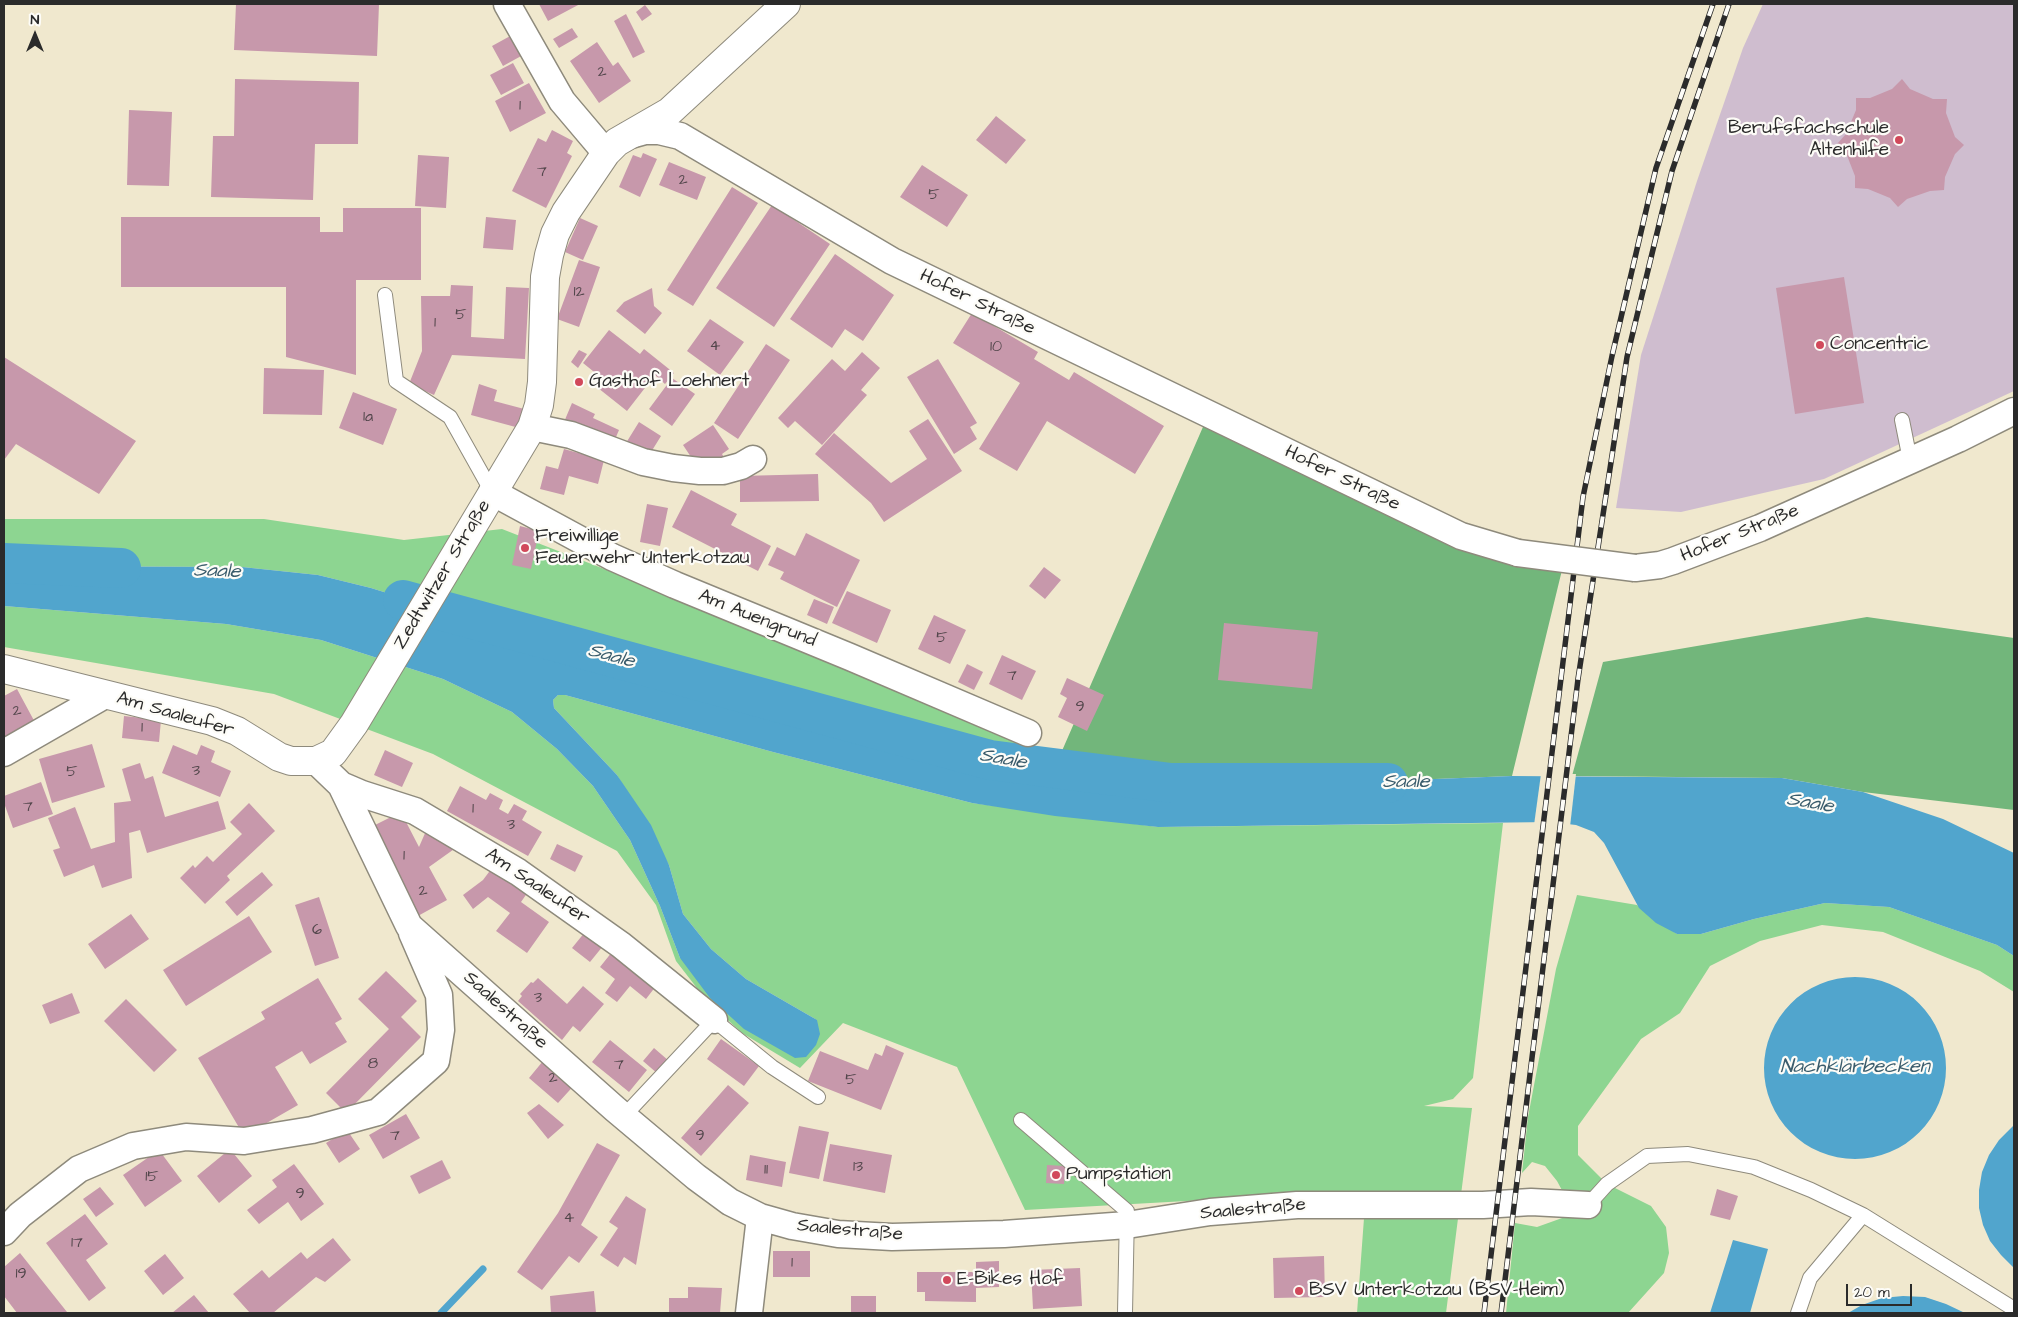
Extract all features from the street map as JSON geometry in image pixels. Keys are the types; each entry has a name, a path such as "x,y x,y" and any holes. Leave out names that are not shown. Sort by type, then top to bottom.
{"street":[{"path":"507,4 562,101 606,153"},
{"name":"Zedtwitzer Straße","path":"316,761 333,753 354,724 532,427 539,405 542,382 545,276 555,234 566,212 606,153 627,136 669,112 786,4"},
{"name":"Hofer Straße","path":"685,97 683,121 686,132 702,149"},
{"name":"Hofer Straße","path":"627,136 644,131 659,131 680,136 892,261 1461,536 1518,553 1636,568 1666,563 1760,528 2014,411"},
{"path":"532,427 571,435 643,462 700,472 723,471 741,466 753,458"},
{"name":"Am Auengrund","path":"492,492 612,557 1028,733"},
{"name":"Am Saaleufer","path":"4,669 212,721 243,734 279,757 291,761 316,761"},
{"path":"4,753 105,695"},
{"name":"Saalestraße","path":"316,761 341,785 409,926 624,1116 703,1182 730,1202 760,1217 792,1226 838,1234 892,1238 1004,1234 1127,1225 1210,1212 1297,1205 1483,1205 1530,1202 1588,1205"},
{"name":"Am Saaleufer","path":"341,785 415,812 518,872 621,945 714,1020"},
{"path":"4,1232 20,1215 79,1169 133,1146 186,1137 244,1141 312,1130 378,1112 436,1061 441,1030 438,995 409,926"},
{"path":"749,1313 760,1217"}],"lane":[{"path":"385,295 396,381 450,417 492,492"},
{"path":"1902,420 1910,460"},
{"path":"624,1116 714,1020"},
{"name":"Am Saaleufer","path":"714,1020 772,1067 818,1097"},
{"path":"1021,1120 1127,1211 1125,1313"},
{"path":"1588,1205 1607,1184 1647,1156 1688,1154 1754,1167 1810,1190 1862,1215 2014,1309"},
{"path":"1798,1313 1810,1278 1862,1215"}],"shaded area":[{"path":"1763,4 2014,4 2014,391 1824,479 1681,512 1616,508 1641,355 1697,181 1743,48"}],"green space":[{"path":"1206,420 1562,570 1512,776 1281,785 1058,760"},
{"path":"4,519 264,519 404,540 502,529 806,648 1058,760 1281,785 1162,786 1049,776 961,758 502,629 371,588 318,575 242,567 4,566"},
{"path":"4,606 226,624 321,640 443,679 512,712 557,749 593,786 630,840 660,906 680,958 817,1020 746,979 711,949 683,914 669,865 617,775 554,708 553,700 558,695 565,695 773,752 972,803 1158,827 1503,823 1473,1078 1453,1099 1424,1106 1472,1108 1446,1313 1357,1313 1366,1191 1025,1210 957,1067 843,1023 800,1068 742,1033 707,1001 676,961 656,905 617,851 433,754 274,694 4,647"},
{"path":"1867,617 2014,638 2014,810 1863,792 1782,778 1572,776 1603,662"},
{"path":"1577,895 1637,905 1677,934 1701,934 1754,919 1825,903 1889,907 1997,945 2014,956 2014,992 1980,971 1883,932 1822,925 1760,941 1710,966 1680,1013 1641,1039 1578,1126 1578,1155 1607,1184 1651,1206 1666,1227 1669,1253 1664,1273 1628,1313 1506,1313 1515,1223 1537,1227 1565,1217 1564,1194 1557,1181 1545,1166 1532,1162 1522,1173 1528,1117 1556,969"}],"water":[{"path":"4,566 242,567 318,575 371,588 502,629 961,758 1049,776 1162,786 1281,785 1512,776 1782,778 1863,792 1943,819 2014,853 2014,956 1997,945 1889,907 1825,903 1754,919 1701,934 1677,934 1656,923 1639,908 1604,843 1594,832 1576,825 1550,822 1158,827 1055,816 972,803 773,752 565,695 558,695 553,700 554,708 617,775 651,825 669,865 683,914 711,949 746,979 817,1020 820,1034 816,1045 806,1057 795,1058 744,1029 710,998 680,958 660,906 630,840 593,786 557,749 512,712 443,679 321,640 226,624 4,606"},
{"name":"Nachklärbecken","path":"1864,977 1890,984 1906,992 1925,1010 1939,1033 1946,1059 1946,1077 1939,1103 1931,1119 1913,1138 1906,1144 1881,1155 1864,1159 1846,1159 1820,1152 1804,1144 1779,1119 1771,1103 1766,1086 1764,1059 1771,1033 1779,1017 1804,992 1820,984 1837,979"},
{"path":"2014,1125 2014,1268 1990,1241 1983,1225 1979,1208 1979,1190 1982,1172 1989,1155 1999,1140"},
{"path":"1733,1240 1768,1249 1750,1313 1710,1313"},
{"path":"1903,1296 1925,1297 1965,1313 1848,1313 1862,1305 1882,1298"}],"pier":[{"path":"1541,774 1576,774 1570,827 1534,825"}],"building":[{"path":"236,4 379,4 377,56 234,50"},
{"path":"539,4 580,4 548,21"},
{"path":"645,5 652,14 642,21 636,12"},
{"path":"626,14 645,52 633,58 614,21"},
{"path":"572,28 578,37 559,48 553,39"},
{"path":"512,35 523,55 503,66 492,46"},
{"path":"597,42 613,66 618,62 631,81 599,103 570,61"},
{"path":"513,63 524,83 501,95 490,75"},
{"path":"235,79 359,82 358,144 315,144 313,200 211,197 213,136 234,136"},
{"name":"Berufsfachschule Altenhilfe","path":"1902,79 1910,89 1933,99 1947,99 1946,113 1955,137 1964,145 1955,154 1945,177 1944,190 1930,191 1907,199 1898,207 1890,198 1868,189 1855,188 1855,176 1846,153 1837,144 1846,134 1856,110 1856,98 1870,98 1892,89"},
{"path":"529,83 546,113 510,132 495,101"},
{"path":"129,110 172,112 169,186 127,185"},
{"path":"996,116 1026,140 1006,164 976,140"},
{"path":"552,130 573,141 567,153 572,156 546,208 512,191 538,138 546,142"},
{"path":"643,153 657,159 640,197 619,187 633,155 641,158"},
{"path":"418,155 449,157 446,208 415,206"},
{"path":"669,162 706,177 697,200 659,185"},
{"path":"922,165 968,195 947,227 900,197"},
{"path":"732,187 758,203 693,306 667,290"},
{"path":"772,205 830,244 774,327 716,288"},
{"path":"343,208 421,208 421,280 356,280 356,375 286,357 286,287 121,287 121,217 320,217 320,232 343,232"},
{"path":"486,217 516,220 513,250 483,248"},
{"path":"580,218 598,226 583,260 565,252"},
{"path":"835,254 894,295 863,341 845,329 832,348 790,319"},
{"path":"579,260 600,267 579,327 557,319"},
{"name":"Concentric","path":"1844,277 1864,403 1795,414 1776,288"},
{"path":"451,285 473,286 471,337 504,339 506,287 529,288 525,359 452,355 434,395 409,384 422,351 421,296 450,296"},
{"path":"652,288 654,306 662,313 645,334 616,311 624,302"},
{"path":"972,313 1038,352 1034,359 1069,380 1074,372 1164,426 1135,474 1047,421 1017,471 979,449 1020,383 953,343"},
{"path":"710,319 744,342 720,375 687,351"},
{"path":"609,330 640,354 644,349 674,373 665,384 655,375 627,411 598,388 604,380 583,363"},
{"path":"766,344 790,360 738,439 714,423"},
{"path":"579,350 587,354 578,368 571,362"},
{"path":"862,352 880,368 861,390 867,395 822,445 795,421 788,428 778,418 832,359 845,371"},
{"path":"4,357 136,441 99,494 16,444 4,460"},
{"path":"938,359 977,423 970,427 977,439 954,454 907,377"},
{"path":"264,368 324,370 322,415 263,414"},
{"path":"672,378 695,394 672,426 649,409"},
{"path":"479,384 497,390 494,401 528,410 523,429 471,415"},
{"path":"353,392 397,409 383,445 339,428"},
{"path":"572,403 595,414 593,418 619,430 613,444 564,422"},
{"path":"928,419 962,471 884,522 871,503 815,454 834,433 891,483 927,459 909,431"},
{"path":"639,422 661,436 648,457 626,443"},
{"path":"713,425 729,449 722,454 726,461 699,469 683,445"},
{"path":"564,449 604,460 598,484 569,476 564,495 540,489 546,466 558,469"},
{"path":"818,474 819,501 740,502 740,476"},
{"path":"691,490 737,514 731,525 771,546 758,571 672,527"},
{"path":"647,504 668,508 660,546 640,542"},
{"name":"Freiwillige Feuerwehr Unterkotzau","path":"520,526 539,531 531,569 512,565"},
{"path":"806,533 860,560 837,607 780,579 784,572 768,565 777,547 795,556"},
{"path":"1044,567 1061,580 1045,599 1029,586"},
{"path":"847,591 891,610 877,643 832,623"},
{"path":"814,599 834,607 827,624 807,615"},
{"path":"934,615 966,630 950,664 918,649"},
{"path":"1224,623 1318,632 1312,689 1218,680"},
{"path":"1002,655 1036,671 1022,700 989,684"},
{"path":"967,664 983,672 974,690 958,682"},
{"path":"1067,678 1104,695 1087,731 1058,717 1067,698 1060,694"},
{"path":"17,689 38,728 4,746 4,696"},
{"path":"124,716 161,720 159,742 122,738"},
{"path":"92,744 105,787 52,803 39,759"},
{"path":"173,745 197,755 201,745 215,751 211,762 231,771 220,797 162,773"},
{"path":"385,750 413,763 402,787 374,775"},
{"path":"140,763 145,779 153,776 165,817 218,801 226,829 147,853 140,830 129,833 132,878 102,888 94,865 64,877 53,850 60,848 48,818 75,807 91,849 115,842 114,803 131,801 122,769"},
{"path":"41,782 53,814 13,828 4,803 4,796"},
{"path":"460,786 486,800 490,793 503,800 499,809 508,814 514,804 527,811 522,820 542,832 528,856 447,811"},
{"path":"249,803 275,831 227,876 230,880 205,904 180,878 193,865 195,868 207,856 213,862 242,834 230,822"},
{"path":"395,815 404,818 419,847 426,831 457,847 429,867 447,900 416,917 373,835 375,825"},
{"path":"557,844 583,856 575,872 550,859"},
{"path":"495,864 530,889 521,902 549,922 527,953 496,931 510,913 488,897 473,909 463,895 483,880"},
{"path":"262,872 273,885 237,916 225,902"},
{"path":"319,897 339,958 315,966 295,905"},
{"path":"131,914 149,939 105,969 88,944"},
{"path":"249,916 272,952 186,1006 163,970"},
{"path":"585,932 603,946 590,962 572,948"},
{"path":"612,952 656,986 646,999 630,986 617,1002 605,993 615,979 600,967"},
{"path":"386,971 417,1001 401,1017 421,1037 346,1113 326,1093 389,1029 358,999"},
{"path":"318,978 342,1019 335,1023 347,1042 310,1064 302,1051 275,1067 298,1105 244,1136 198,1058 265,1019 261,1012"},
{"path":"538,978 567,1004 583,986 604,1004 580,1032 573,1026 562,1040 518,1001 522,996 520,994 531,982 533,983"},
{"path":"72,993 80,1013 50,1024 42,1005"},
{"path":"126,999 177,1050 154,1072 104,1021"},
{"path":"721,1039 759,1066 744,1086 707,1059"},
{"path":"610,1040 647,1070 629,1092 592,1062"},
{"path":"886,1045 904,1053 881,1110 808,1081 820,1051 868,1070 875,1053 882,1056"},
{"path":"654,1048 669,1061 658,1074 643,1061"},
{"path":"548,1055 578,1081 558,1103 529,1078"},
{"path":"728,1085 749,1103 701,1156 681,1138"},
{"path":"539,1104 564,1125 548,1139 527,1113"},
{"path":"406,1114 420,1138 383,1159 369,1135"},
{"path":"799,1126 829,1132 819,1179 789,1173"},
{"path":"347,1130 360,1149 339,1163 326,1143"},
{"path":"597,1143 620,1155 581,1225 598,1237 579,1263 569,1256 542,1290 517,1272 558,1213"},
{"path":"830,1144 892,1155 885,1193 823,1181"},
{"path":"230,1149 252,1176 219,1203 197,1176"},
{"path":"159,1150 182,1181 145,1207 123,1175"},
{"path":"750,1155 786,1162 782,1187 746,1180"},
{"path":"442,1160 451,1178 419,1194 410,1176"},
{"path":"294,1164 324,1204 301,1221 288,1202 259,1224 247,1210 277,1187 272,1180"},
{"name":"Pumpstation","path":"1047,1165 1066,1166 1064,1184 1046,1183"},
{"path":"100,1187 114,1204 96,1217 83,1199"},
{"path":"1717,1189 1738,1196 1730,1220 1710,1215"},
{"path":"626,1196 646,1209 636,1265 624,1257 618,1267 600,1255 618,1228 609,1222"},
{"path":"85,1214 108,1244 86,1260 106,1288 89,1301 46,1243"},
{"path":"333,1238 351,1260 325,1282 316,1277 273,1313 250,1313 233,1294 262,1270 269,1278 301,1252 307,1259"},
{"path":"773,1251 810,1251 810,1277 773,1277"},
{"path":"20,1253 67,1312 17,1313 4,1296 4,1267"},
{"path":"165,1254 184,1278 163,1295 144,1271"},
{"path":"1324,1256 1325,1297 1274,1298 1273,1258"},
{"name":"E-Bikes Hof","path":"999,1261 999,1287 976,1288 976,1302 925,1301 925,1292 917,1292 917,1272 976,1272 976,1262"},
{"path":"1080,1268 1082,1306 1033,1309 1031,1270"},
{"path":"688,1287 722,1288 720,1313 669,1313 669,1298 688,1298"},
{"path":"594,1291 596,1313 551,1313 550,1296"},
{"path":"194,1295 209,1313 172,1313"},
{"path":"851,1296 876,1296 876,1313 851,1313"}],"waterway":[{"name":"Saale","path":"4,563 121,568"},
{"name":"Saale","path":"403,600 990,760 1171,783 1388,783"},
{"path":"441,1313 483,1269"}],"railway":[{"path":"1484,1313 1583,497 1612,356 1656,168 1713,4"},
{"path":"1501,1313 1578,679 1627,357 1672,171 1729,4"}],"place":[{"name":"Berufsfachschule Altenhilfe","path":"1899,140"},
{"name":"Concentric","path":"1820,345"},
{"name":"Gasthof Loehnert","path":"579,382"},
{"name":"Freiwillige Feuerwehr Unterkotzau","path":"525,548"},
{"name":"Pumpstation","path":"1056,1175"},
{"name":"E-Bikes Hof","path":"947,1280"},
{"name":"BSV Unterkotzau (BSV-Heim)","path":"1299,1291"}]}
